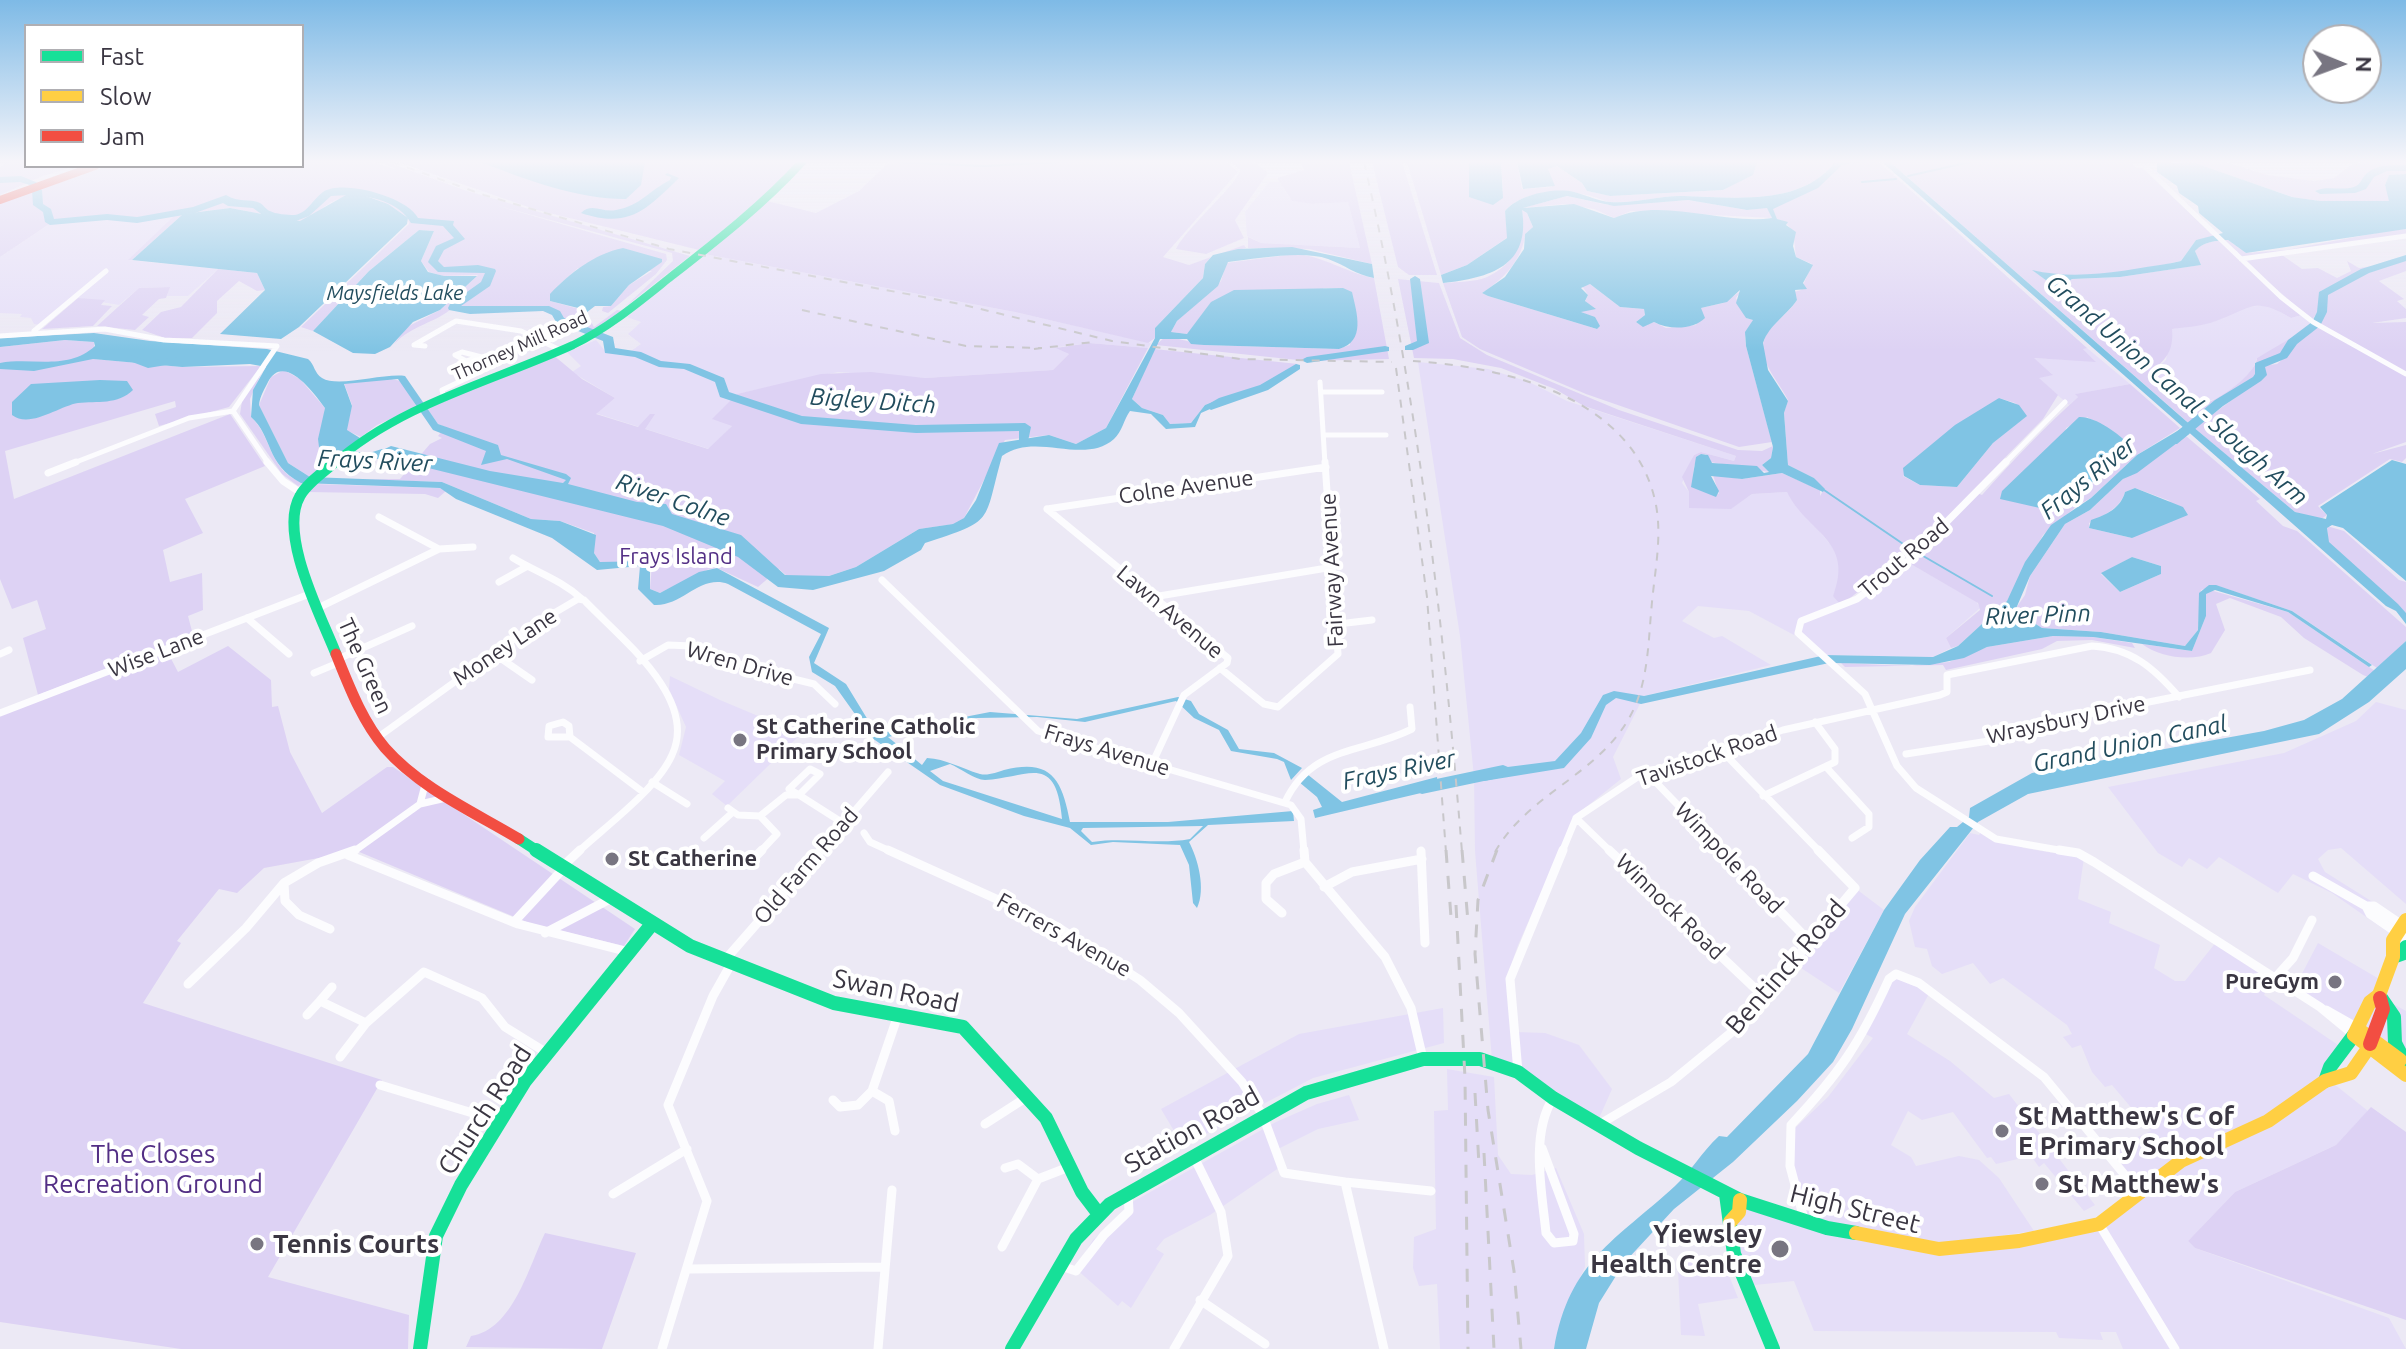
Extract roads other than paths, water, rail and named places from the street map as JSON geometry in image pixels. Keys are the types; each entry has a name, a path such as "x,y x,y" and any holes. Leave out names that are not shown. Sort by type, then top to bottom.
{"main road":[{"name":"Thorney Mill Road","path":"303,489 361,439 412,412 594,334 733,225"},
{"name":"The Green","path":"303,489 294,508 293,529 312,593 354,701 377,738 426,781 652,924"},
{"name":"Swan Road","path":"652,924 728,963 834,1003 963,1027 1029,1096 1054,1130 1082,1192 1098,1213"},
{"name":"Church Road","path":"420,1349 436,1236 499,1121 547,1053 652,924"},
{"name":"High Street","path":"2325,1081 2330,1067 2356,1032 2370,1002 2379,995 2403,929"},
{"path":"2393,957 2404,953 2406,947"},
{"path":"2379,995 2394,1017 2395,1043 2406,1064"},
{"name":"High Street","path":"1599,1126 1722,1192 1804,1221 1928,1249 2019,1241 2099,1224 2138,1191 2181,1161 2283,1112 2325,1081 2351,1073 2371,1042 2383,1009 2379,995"},
{"path":"2356,1032 2406,1064"},
{"path":"2371,1042 2406,1075"},
{"name":"Station Road","path":"1012,1349 1076,1239 1098,1213 1128,1191 1263,1115 1310,1091 1423,1059 1468,1058 1518,1072"},
{"path":"1518,1072 1599,1126"},
{"path":"1722,1192 1734,1254 1773,1349"},
{"path":"1730,1222 1739,1212 1740,1200"}],"street":[{"path":"2205,225 2316,324 2406,374"},
{"path":"2241,259 2406,236"},
{"path":"32,332 106,271"},
{"path":"425,346 414,345 457,321 521,331 560,350"},
{"path":"0,336 105,329 164,340 277,346 233,411 189,418 48,473"},
{"path":"438,401 442,390 501,362 481,356"},
{"name":"Fairway Avenue","path":"1220,668 1264,704 1280,706 1336,658 1338,624 1320,382"},
{"path":"1321,392 1382,392"},
{"name":"Trout Road","path":"2065,402 1923,548 1857,599 1801,621 1799,634 1855,682 1873,709 1900,770 1916,788 1981,831 2024,847 2078,853 2356,1032"},
{"path":"233,411 292,491 303,489"},
{"path":"1325,435 1386,435"},
{"name":"Colne Avenue","path":"1047,509 1326,467"},
{"name":"Lawn Avenue","path":"1047,509 1227,657 1227,662 1183,696 1152,764"},
{"path":"379,517 439,549"},
{"path":"318,608 439,549 473,547"},
{"path":"513,558 546,578 559,579 582,599"},
{"path":"499,582 526,567"},
{"path":"1153,597 1333,567"},
{"name":"Frays Avenue","path":"882,580 1038,731 1288,804"},
{"name":"Wise Lane","path":"0,713 312,593"},
{"name":"Money Lane","path":"377,738 532,626 582,599 664,685 680,720 672,756 652,782 562,868"},
{"path":"247,618 289,654"},
{"path":"1338,624 1372,620"},
{"path":"314,673 412,626"},
{"name":"Wren Drive","path":"640,661 668,645 692,646 753,669 814,684 835,704"},
{"name":"Wraysbury Drive","path":"1873,709 1945,693 1947,675 2097,645 2143,658 2179,697"},
{"path":"0,654 9,650"},
{"path":"493,653 532,680"},
{"name":"Wraysbury Drive","path":"1906,754 1977,740 1995,740 2008,733 2053,721 2179,697 2221,685 2310,670"},
{"path":"1410,707 1412,729 1313,761 1294,783 1288,804 1301,819 1305,862 1385,957 1411,1008 1423,1059"},
{"name":"Tavistock Road","path":"1576,818 1647,773 1719,748 1873,709"},
{"path":"1719,748 1763,796 1835,762 1836,753 1815,722"},
{"path":"570,737 643,792"},
{"path":"1827,768 1869,814 1869,827 1852,838"},
{"name":"Old Farm Road","path":"662,1349 707,1201 668,1105 728,963 888,772"},
{"name":"Wimpole Road","path":"1647,773 1810,942"},
{"path":"420,804 426,781"},
{"path":"652,782 687,804"},
{"path":"760,816 786,795 799,795 843,823"},
{"name":"Bentinck Road","path":"1599,1126 1609,1116 1671,1082 1738,1027 1855,888 1763,796"},
{"path":"188,984 246,928 284,883 318,863 348,855 420,804 452,798"},
{"path":"704,838 730,810 760,816 777,834 757,855"},
{"path":"1518,1072 1510,979 1576,818"},
{"name":"Winnock Road","path":"1576,818 1764,997"},
{"name":"Ferrers Avenue","path":"864,833 870,842 1029,911 1131,969 1191,1022 1230,1067 1263,1115 1284,1173 1345,1182"},
{"path":"348,855 545,933 631,953"},
{"path":"1324,887 1352,872 1422,855 1425,943"},
{"path":"1282,913 1266,899 1266,883 1274,874 1305,862"},
{"path":"514,922 562,868"},
{"path":"2313,876 2366,906 2370,914 2403,929"},
{"path":"284,883 285,901 330,929"},
{"path":"545,933 611,899"},
{"path":"2275,978 2293,958 2312,920"},
{"path":"340,1057 366,1023 424,972 482,998 505,1027 547,1053"},
{"path":"1804,1221 1790,1166 1791,1125 1836,1077 1864,1033 1889,979 1896,974 1919,983 2044,1077 2138,1191"},
{"path":"307,1015 332,987"},
{"path":"320,1001 366,1023"},
{"path":"833,1100 840,1107 858,1105 872,1091 899,1013"},
{"path":"380,1085 499,1121"},
{"path":"872,1091 889,1101 895,1131"},
{"path":"985,1124 1029,1096"},
{"path":"1542,1148 1574,1234 1573,1241 1557,1244 1546,1235 1542,1148 1544,1113 1553,1098"},
{"path":"613,1194 687,1149"},
{"path":"1174,1349 1228,1256 1218,1204 1193,1155"},
{"path":"1005,1168 1018,1164 1038,1179"},
{"path":"1002,1247 1038,1179 1071,1166"},
{"path":"1384,1349 1345,1182 1431,1191"},
{"path":"878,1349 892,1190"},
{"path":"1061,1266 1076,1271 1104,1235 1129,1211 1128,1191"},
{"path":"2099,1224 2175,1349"},
{"path":"688,1269 885,1267"},
{"path":"1200,1300 1265,1344"}],"water":[{"path":"171,225 406,225 299,327 281,339 220,334 265,290 257,273 132,260"},
{"path":"1506,225 1523,225 1520,244 1504,266 1476,277 1443,283 1441,275 1467,265 1507,238"},
{"path":"1786,225 1796,232 1793,246 1796,257 1813,265 1803,283 1807,289 1795,290 1797,300 1769,331 1763,343 1768,370 1788,401 1784,413 1788,465 1814,478 1825,489 1823,492 1782,473 1742,479 1711,476 1719,491 1716,497 1691,487 1696,457 1701,454 1708,455 1712,463 1757,466 1764,473 1769,472 1762,465 1771,458 1773,447 1746,346 1745,332 1753,320 1746,318 1736,303 1740,290 1727,302 1701,308 1705,318 1694,325 1681,328 1654,322 1643,327 1636,322 1645,315 1644,309 1620,307 1590,284 1581,288 1588,295 1585,301 1596,309 1581,312 1595,317 1600,326 1597,329 1482,293 1505,277 1524,249 1525,234 1533,227"},
{"path":"1953,225 1962,225 2295,512 2326,519 2327,515 2320,507 2392,460 2406,464 2406,581 2343,528 2332,525 2327,528 2329,542 2398,604 2406,613 2406,624 2396,611 2386,606"},
{"path":"2213,225 2406,225 2406,229 2246,253 2228,240 2214,241 2195,251 2201,265 2120,277 2072,279 2058,289 2032,270 2067,275 2172,263 2181,261 2196,240 2223,233"},
{"name":"Maysfields Lake","path":"419,230 434,231 421,261 428,272 444,276 477,276 440,310 413,322 390,347 375,354 353,353 313,331 369,271"},
{"path":"1292,247 1372,264 1374,278 1317,256 1279,256 1228,262 1218,286 1177,321 1171,332 1187,334 1211,302 1234,290 1343,288 1352,292 1356,309 1358,326 1353,340 1339,349 1204,345 1191,344 1187,339 1160,339 1132,399 1142,408 1163,415 1170,424 1191,423 1205,405 1224,398 1226,402 1201,413 1195,427 1166,429 1151,414 1130,411 1117,436 1102,446 1088,450 1015,449 1002,456 988,507 976,523 925,543 921,550 884,571 813,590 778,587 738,557 663,526 388,458 362,460 391,446 490,471 563,483 566,480 507,459 481,465 486,451 433,430 398,379 344,384 352,406 347,430 360,438 337,457 320,455 318,439 325,408 298,378 282,371 275,374 268,382 259,405 288,463 310,477 442,482 531,519 560,521 596,535 594,553 600,562 650,561 650,589 660,593 699,572 717,568 829,628 814,663 846,684 871,725 882,733 990,712 1077,719 1178,697 1191,701 1199,714 1228,730 1239,749 1274,753 1302,768 1291,780 1284,762 1231,751 1219,730 1194,718 1176,701 1085,722 1037,717 977,718 888,737 922,765 927,758 947,762 983,774 1020,767 1044,770 1052,776 1063,794 1070,822 1168,822 1293,811 1294,821 1208,825 1189,842 1200,874 1201,892 1197,908 1193,903 1189,865 1180,845 1113,842 1091,845 1070,828 1024,816 940,785 872,738 835,686 812,672 809,657 821,634 728,584 709,583 673,601 654,605 638,589 640,566 597,570 552,538 456,499 440,488 301,483 281,467 251,417 253,390 266,367 250,364 182,367 93,359 34,371 0,369 0,363 62,361 84,354 95,346 94,342 65,340 0,347 0,338 94,333 150,341 267,349 308,359 319,376 329,381 405,376 438,424 498,445 501,455 566,474 571,478 568,484 637,502 666,504 672,514 741,535 785,575 829,576 856,567 919,529 953,524 964,518 976,500 999,443 1049,435 1076,444 1106,428 1155,338 1155,328 1203,278 1205,264 1213,255 1238,249","holes":["950,764 985,780 1037,773 1046,776 1059,798 1062,819 943,781 930,771","1203,826 1190,839 1166,841 1092,842 1081,831 1083,828"]},
{"path":"623,248 662,259 662,262 629,285 611,306 595,306 582,316 582,309 550,301 550,294 574,272 602,255"},
{"path":"127,381 133,390 121,398 78,403 36,418 19,419 12,415 12,402 31,384"},
{"path":"1999,398 2019,405 2027,416 1993,443 1957,487 1920,485 1904,476 1903,468 1955,425"},
{"path":"2079,417 2092,419 2113,431 2130,445 2130,451 2109,464 2079,497 2053,511 2000,499 2002,491"},
{"path":"2184,427 2189,434 2137,473 2123,479 2090,510 2065,524 2030,576 2015,611 2042,628 2101,632 2185,646 2198,630 2199,593 2209,585 2216,585 2292,611 2372,665 2369,667 2288,612 2215,590 2206,594 2206,616 2192,651 2093,637 2053,636 1987,647 1964,658 1930,665 1833,663 1824,655 1933,657 1958,646 2007,601 2025,562 2051,525 2091,498 2137,455"},
{"path":"2135,488 2183,507 2188,515 2132,538 2089,528 2091,520 2112,510 2125,492"},
{"path":"2132,557 2161,566 2161,574 2120,592 2101,573"},
{"path":"2406,641 2406,669 2369,702 2319,734 2028,794 1978,822 1905,914 1852,1029 1833,1062 1733,1162 1674,1209 1624,1263 1599,1303 1586,1349 1554,1349 1561,1319 1583,1273 1615,1238 1681,1180 1719,1136 1727,1137 1808,1054 1884,910 1920,860 1950,827 1957,827 1969,817 1970,808 2032,773 2264,731 2304,720 2342,699"},
{"path":"1821,656 1829,663 1641,704 1616,698 1606,705 1591,738 1564,768 1484,781 1484,770 1555,761 1581,733 1603,695 1614,691 1644,696"},
{"path":"1307,774 1342,802 1437,777 1438,789 1315,818 1313,810 1322,807 1317,797 1299,782"}],"waterway":[{"name":"Bigley Ditch","path":"448,225 460,239 440,248 433,262 442,270 478,268 491,271 486,284 454,306"},
{"name":"Frays River","path":"2173,441 2219,403 2257,379 2261,375 2259,365 2283,355 2292,342 2312,328 2322,312 2323,294 2365,271 2406,258"},
{"path":"1409,348 1423,343 1415,279"},
{"name":"Bigley Ditch","path":"453,308 470,311 545,308 556,313 560,320 609,339 609,351 637,354 659,364 686,366 720,380 724,394 801,420 916,429 1025,427 1023,443"},
{"path":"1307,360 1385,349"},
{"name":"River Colne","path":"131,358 148,365 185,359"},
{"name":"Bigley Ditch","path":"1211,406 1264,388 1296,367"},
{"name":"River Colne","path":"340,443 341,452 366,458 382,453"},
{"path":"1824,490 1912,550"},
{"name":"River Pinn","path":"1918,553 1992,596"},
{"name":"Frays River","path":"1422,788 1503,771"}],"railway":[{"path":"587,225 669,249 960,304 1112,341 1240,359 1392,362"},
{"path":"1378,225 1399,333 1426,505 1462,852"},
{"path":"802,310 966,346 1042,348"},
{"path":"1034,349 1093,342"},
{"path":"1413,361 1487,371 1562,395 1594,414 1622,438 1643,468 1656,505 1658,541 1648,648 1644,678 1635,707 1614,739 1598,756 1525,815 1495,852"},
{"path":"1396,368 1427,597 1446,852"},
{"path":"1446,850 1451,917"},
{"path":"1462,850 1468,922"},
{"path":"1497,850 1478,900 1475,954 1488,1110 1514,1271 1521,1349"},
{"path":"1456,905 1465,1078 1468,1349"},
{"path":"1475,1093 1479,1165"},
{"path":"1484,1153 1494,1349"}],"place":[{"name":"St Catherine Catholic Primary School","path":"740,740"},
{"name":"St Catherine","path":"612,859"},
{"name":"PureGym","path":"2335,982"},
{"name":"St Matthew's C of E Primary School","path":"2002,1131"},
{"name":"St Matthew's","path":"2042,1184"},
{"name":"Tennis Courts","path":"257,1244"},
{"name":"Yiewsley Health Centre","path":"1780,1249"}],"water label":[{"name":"Grand Union Canal - Slough Arm","path":"2177,390"},
{"name":"Grand Union Canal","path":"2130,744"}],"park label":[{"name":"Frays Island","path":"676,557"},
{"name":"The Closes Recreation Ground","path":"153,1169"}]}
